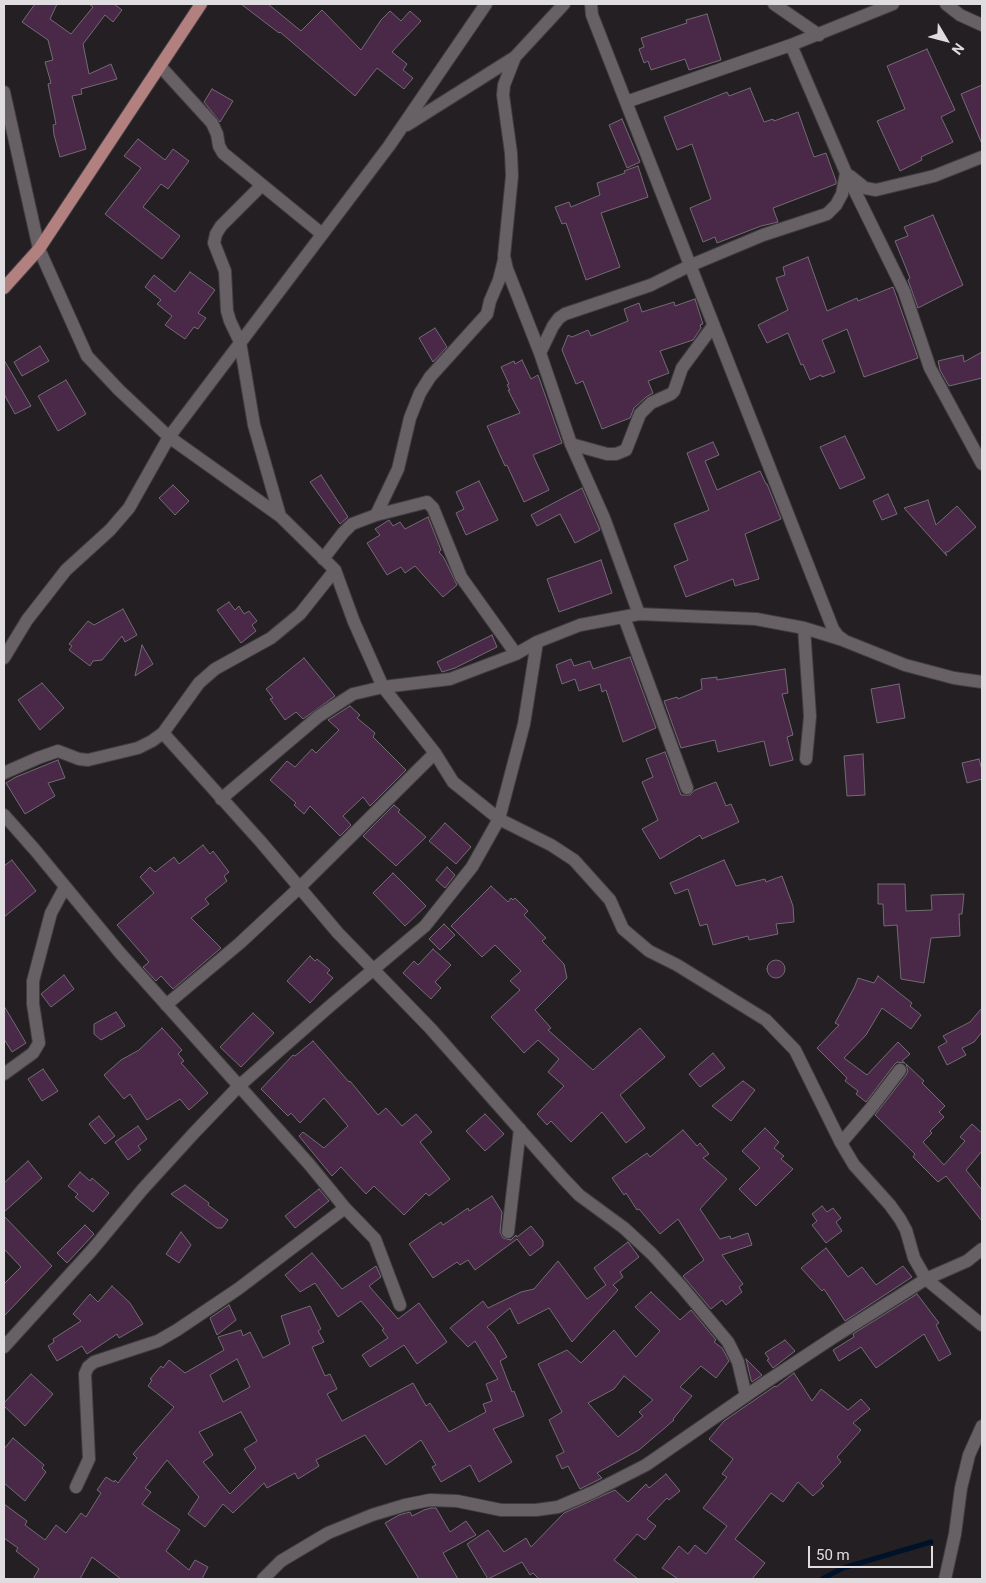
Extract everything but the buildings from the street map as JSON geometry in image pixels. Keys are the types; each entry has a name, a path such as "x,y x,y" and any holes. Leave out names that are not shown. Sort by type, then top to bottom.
{"main road":[{"path":"4,288 39,249 201,4"}],"street":[{"path":"4,658 27,620 66,570 110,530 130,508 169,437 402,128 486,4"},
{"path":"402,128 515,57 564,4"},
{"path":"591,4 592,15 826,614 833,628 845,641"},
{"path":"774,4 818,35"},
{"path":"626,102 792,45 893,4"},
{"path":"946,4 960,15 982,25"},
{"path":"792,45 846,173 904,291 930,368 982,464"},
{"path":"376,515 398,470 412,412 420,393 430,377 487,314 499,280 504,260 512,176 511,153 503,95 507,75 515,57"},
{"path":"160,66 212,123 223,153 322,234"},
{"path":"4,92 39,249 87,356 169,437 280,516 335,570 354,622 382,687 435,753 453,782 499,819 550,844 574,860 610,900 623,929 648,951 684,970 766,1020 795,1050 854,1165 900,1219 906,1230 914,1258 926,1279 982,1325"},
{"path":"846,173 865,188 876,190 934,176 982,157"},
{"path":"540,353 559,318 650,285 689,266 763,235 827,214 836,205 842,194 846,173"},
{"path":"262,185 221,226 216,234 214,243 225,271 227,311 240,342 254,425 280,516"},
{"path":"504,260 540,353 571,444 604,518 639,614"},
{"path":"571,444 607,454 616,454 626,450 640,414 651,403 674,391 682,368 713,326"},
{"path":"324,559 352,524 376,515 424,502 431,504 461,577 516,654"},
{"path":"4,773 58,750 80,759 88,760 138,748 152,741 163,732 199,683 223,664 271,638 300,614 335,570"},
{"path":"221,799 319,716 353,694 382,687 450,679 516,654 537,642 580,625 639,614 756,619 804,628 845,641 921,670 982,682"},
{"path":"624,617 687,788"},
{"path":"804,628 810,716 806,759"},
{"path":"4,1347 92,1250 194,1132 239,1086 425,926 472,867 499,819 524,724 537,642"},
{"path":"163,732 373,970 430,1029 580,1195 624,1228 682,1286 728,1342 738,1362 746,1396"},
{"path":"166,1005 300,888 435,753"},
{"path":"4,815 36,850 120,953 309,1164 345,1208 375,1239 400,1306"},
{"path":"4,1074 33,1053 39,1042 33,1004 33,981 50,913 65,887"},
{"path":"841,1142 871,1108 900,1070"},
{"path":"508,1232 520,1128"},
{"path":"76,1487 89,1459 85,1374 88,1366 94,1362 158,1341 177,1330 238,1288 345,1208"},
{"path":"263,1579 281,1562 328,1533 372,1515 405,1505 430,1500 457,1501 501,1510 536,1510 558,1507 593,1492 646,1465 834,1337 926,1279 967,1261 982,1249"},
{"path":"945,1579 967,1463 982,1426"}],"waterway":[{"path":"822,1579 843,1568 931,1542"}]}
